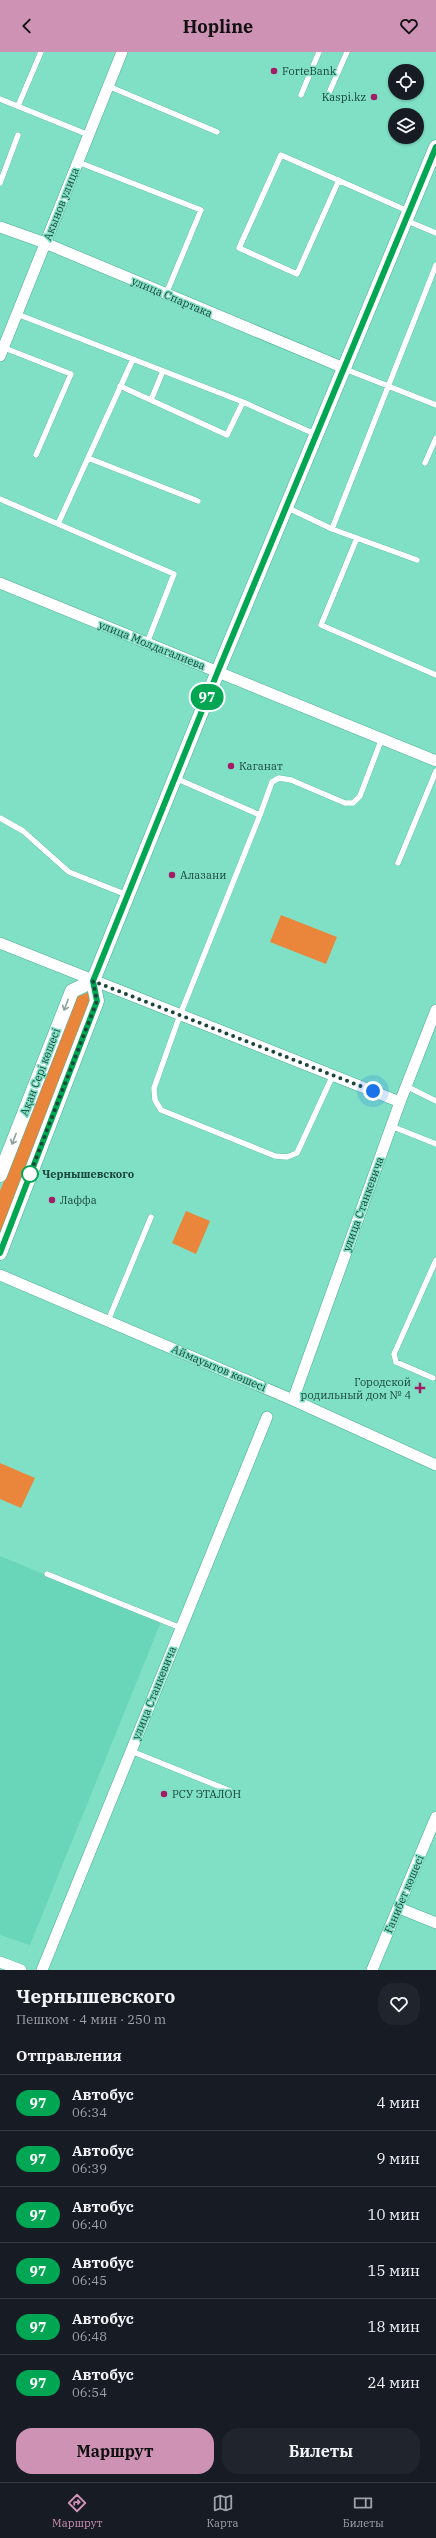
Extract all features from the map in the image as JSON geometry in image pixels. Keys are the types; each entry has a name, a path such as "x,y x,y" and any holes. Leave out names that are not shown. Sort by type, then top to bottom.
{"street":[{"name":"Акынов улица","path":"1,350 17,314 122,52"},
{"path":"0,1253 97,1001 93,981 218,671 436,147"},
{"name":"улица Спартака","path":"0,227 45,243 344,368"},
{"name":"улица Молдагалиева","path":"0,583 436,761"},
{"path":"0,943 400,1102"},
{"name":"Ақан Сері көшесі","path":"0,1175 72,991 93,981"},
{"name":"улица Станкевича","path":"293,1400 391,1126 436,1010"},
{"name":"Аймауытов көшесі","path":"0,1275 293,1400 436,1465"},
{"name":"улица Станкевича","path":"42,1970 267,1417"},
{"name":"Ғанибет көшесі","path":"372,1970 436,1817"},
{"path":"399,1908 436,1923"},
{"path":"0,1962 21,1970"}],"lane":[{"path":"18,106 41,52"},
{"path":"301,95 318,52"},
{"path":"328,95 347,52"},
{"path":"108,86 217,132"},
{"path":"0,99 89,135"},
{"path":"0,183 18,135"},
{"path":"339,180 297,274 240,248 281,155 339,180 436,233"},
{"path":"78,162 201,210 166,294"},
{"path":"332,529 436,265"},
{"path":"17,314 243,402 316,435"},
{"path":"1,350 71,374 36,455"},
{"path":"58,524 133,359"},
{"path":"344,368 436,405"},
{"path":"152,400 163,371"},
{"path":"120,386 227,435 243,402"},
{"path":"425,463 436,438"},
{"path":"88,458 198,501"},
{"path":"0,499 174,574 147,642"},
{"path":"286,507 332,529 417,560"},
{"path":"357,538 321,625 436,675"},
{"path":"333,1075 297,1153 287,1157 268,1153 161,1110 154,1100 154,1088 180,1015 272,782 279,778 291,780 344,803 353,802 360,796 382,738"},
{"path":"398,863 436,770"},
{"path":"175,778 260,815"},
{"path":"0,818 23,831 69,872 127,895"},
{"path":"406,1086 436,1101"},
{"path":"391,1126 436,1144"},
{"path":"108,1321 151,1218"},
{"path":"433,1378 396,1362 394,1354 436,1260"},
{"path":"47,1574 181,1628"},
{"path":"131,1751 233,1792"}],"shaded area":[{"path":"281,915 337,937 326,964 270,942"},
{"path":"89,992 90,1003 0,1237 0,1191 77,997"},
{"path":"186,1211 210,1221 196,1254 172,1243"},
{"path":"0,1463 35,1478 21,1508 0,1499"},
{"path":"0,1556 161,1622 30,1945 0,1935"}],"bus line":[{"name":"97","path":"0,1253 97,1001 93,981 218,671 436,147"}],"place":[{"name":"ForteBank","path":"274,71"},
{"name":"Kaspi.kz","path":"374,97"},
{"name":"Каганат","path":"231,766"},
{"name":"Алазани","path":"172,875"},
{"name":"Чернышевского","path":"30,1174"},
{"name":"Лаффа","path":"52,1200"},
{"name":"Городской родильный дом № 4","path":"420,1388"},
{"name":"РСУ ЭТАЛОН","path":"164,1794"}],"route":[{"path":"30,1174 28,1179 97,1001 93,981 373,1091"}]}
